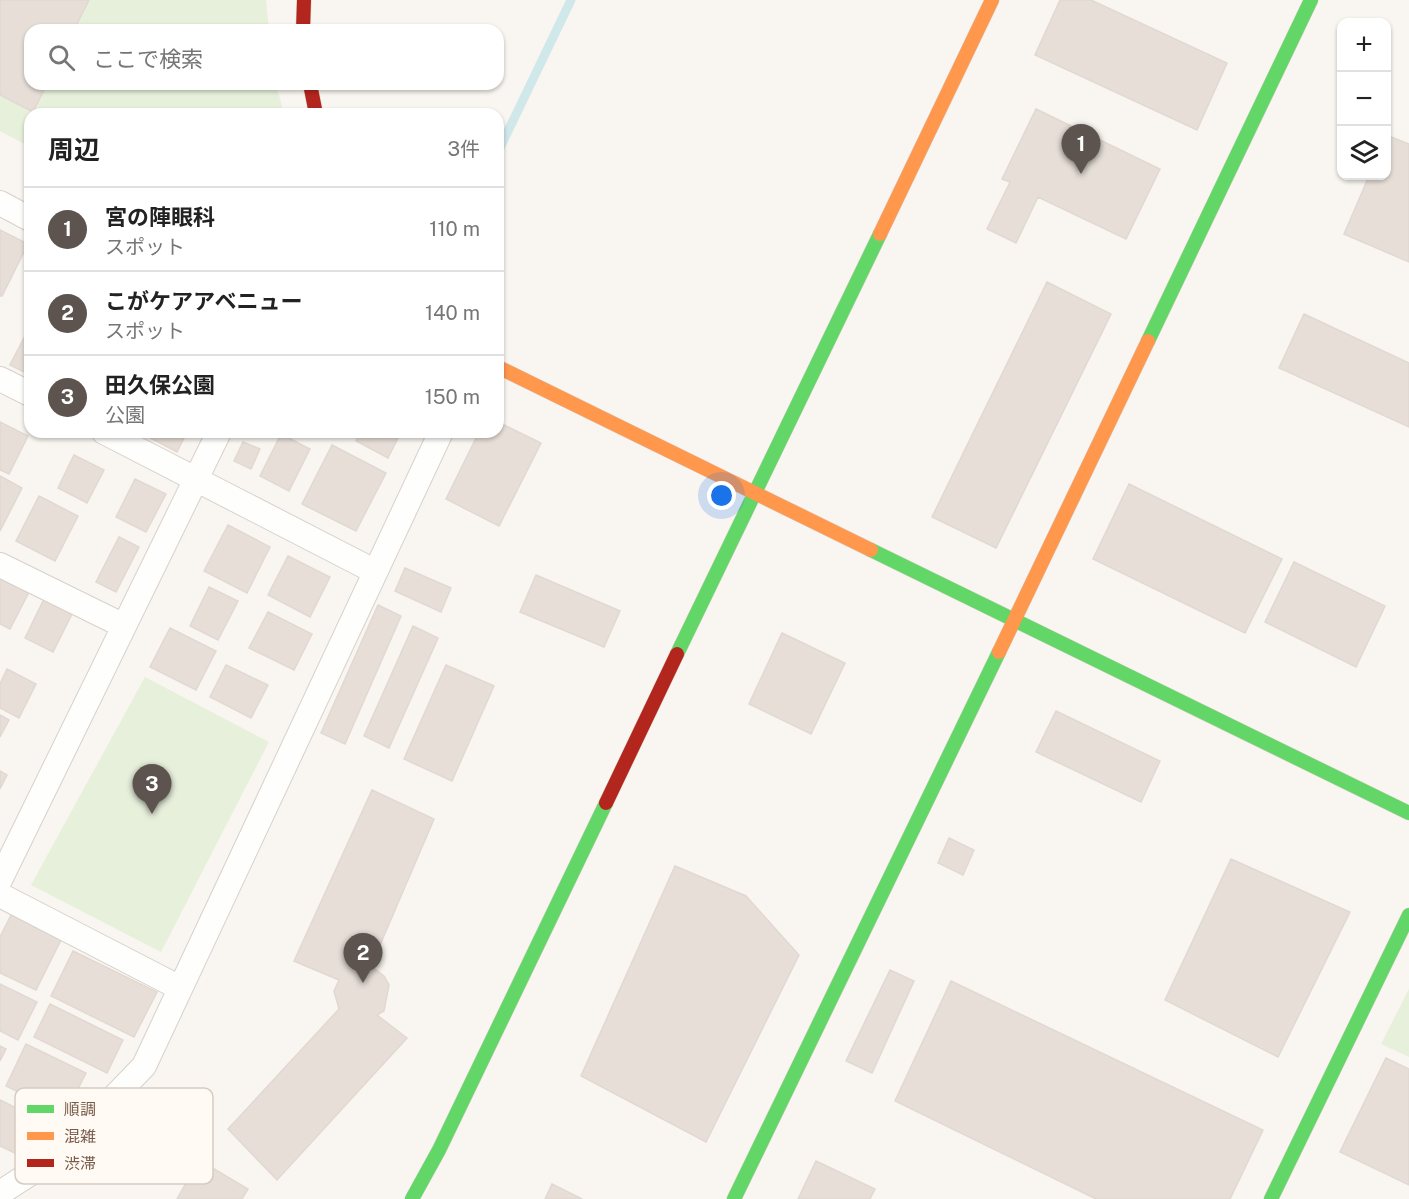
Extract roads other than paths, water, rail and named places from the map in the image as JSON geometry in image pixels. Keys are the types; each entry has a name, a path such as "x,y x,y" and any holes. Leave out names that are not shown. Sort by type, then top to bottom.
{"street":[{"path":"303,24 304,0"},
{"path":"412,1199 439,1150 992,0"},
{"path":"734,1199 1311,0"},
{"path":"311,90 315,108"},
{"path":"0,203 24,216"},
{"path":"504,371 1409,813"},
{"path":"0,379 24,391"},
{"path":"116,438 374,571"},
{"path":"0,880 216,438"},
{"path":"123,1088 144,1066 438,438"},
{"path":"0,566 124,626"},
{"path":"0,895 180,988"},
{"path":"1271,1199 1409,915"},
{"path":"0,1193 15,1183"}],"waterway":[{"path":"504,140 571,0"}],"place":[{"name":"宮の陣眼科","path":"1081,174"},
{"name":"田久保公園","path":"152,814"},
{"name":"こがケアアベニュー","path":"363,983"}]}
